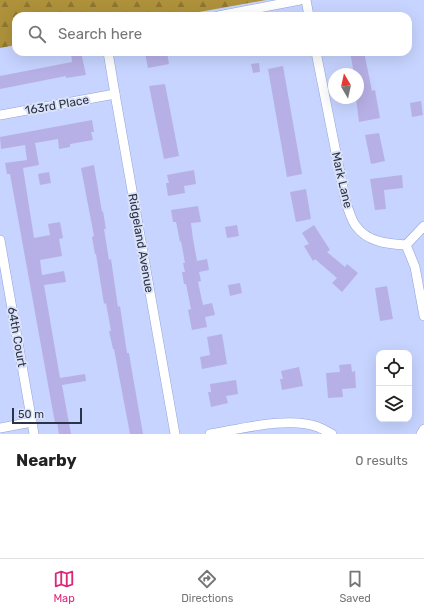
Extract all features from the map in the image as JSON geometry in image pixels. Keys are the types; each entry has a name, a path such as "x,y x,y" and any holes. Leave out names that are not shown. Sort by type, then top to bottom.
{"street":[{"path":"238,12 300,0"},
{"path":"306,0 308,12"},
{"name":"Ridgeland Avenue","path":"109,56 175,434"},
{"name":"Mark Lane","path":"317,56 346,203 356,226 368,237 384,243 406,245"},
{"name":"163rd Place","path":"0,115 115,94"},
{"path":"424,226 406,245 415,267 424,316"},
{"name":"64th Court","path":"0,240 34,434"},
{"path":"0,428 32,422"},
{"path":"210,434 267,424 292,422 317,427 332,434"},
{"path":"421,434 424,429"}],"green space":[{"path":"0,0 266,0 199,12 12,12 12,46 0,48"}],"building":[{"path":"71,56 82,56 86,75 66,78 66,76 0,89 0,76 72,62"},
{"path":"146,56 168,56 169,64 148,68"},
{"path":"351,56 365,56 372,91 375,90 380,118 359,122 357,104 364,104 364,68 353,68"},
{"path":"259,63 260,72 253,73 251,64"},
{"path":"283,66 302,174 287,177 268,69"},
{"path":"165,84 179,156 164,159 149,86"},
{"path":"421,101 423,115 412,117 410,103"},
{"path":"92,120 94,132 91,132 93,140 70,144 70,147 59,149 58,139 35,143 39,165 23,168 34,238 50,235 48,224 60,222 63,238 59,239 62,256 40,260 42,275 64,271 66,282 44,285 60,378 85,374 86,381 62,385 71,434 59,434 57,423 55,423 10,174 7,174 5,163 27,160 25,145 1,149 0,137"},
{"path":"379,133 385,161 371,164 365,135"},
{"path":"94,165 106,229 104,229 109,260 111,259 118,307 120,306 127,353 129,353 143,434 130,434 114,349 109,331 111,331 106,303 104,304 92,237 94,236 81,168"},
{"path":"194,170 196,184 184,186 185,193 168,196 166,183 169,183 167,175"},
{"path":"49,172 51,183 40,185 38,174"},
{"path":"402,175 403,188 384,190 386,209 375,210 370,179"},
{"path":"306,189 311,219 296,222 290,192"},
{"path":"198,206 201,222 191,223 193,239 197,261 207,259 209,270 199,272 201,281 198,282 203,305 212,303 215,315 205,317 207,327 192,330 188,310 191,309 182,272 185,272 183,263 185,263 176,222 173,222 171,210"},
{"path":"237,225 239,236 227,238 225,227"},
{"path":"314,225 330,250 327,252 345,267 347,264 358,273 342,292 332,283 337,278 315,259 313,261 304,246 309,244 302,233"},
{"path":"240,283 242,293 230,296 228,285"},
{"path":"387,286 393,319 380,321 375,288"},
{"path":"222,334 227,364 202,369 200,357 210,355 207,337"},
{"path":"351,364 352,372 355,371 356,388 342,389 343,397 328,398 326,373 340,372 339,365"},
{"path":"299,367 303,386 282,390 280,379 283,379 281,371"},
{"path":"236,380 238,394 226,396 228,403 211,407 208,392 211,392 210,384"}]}
